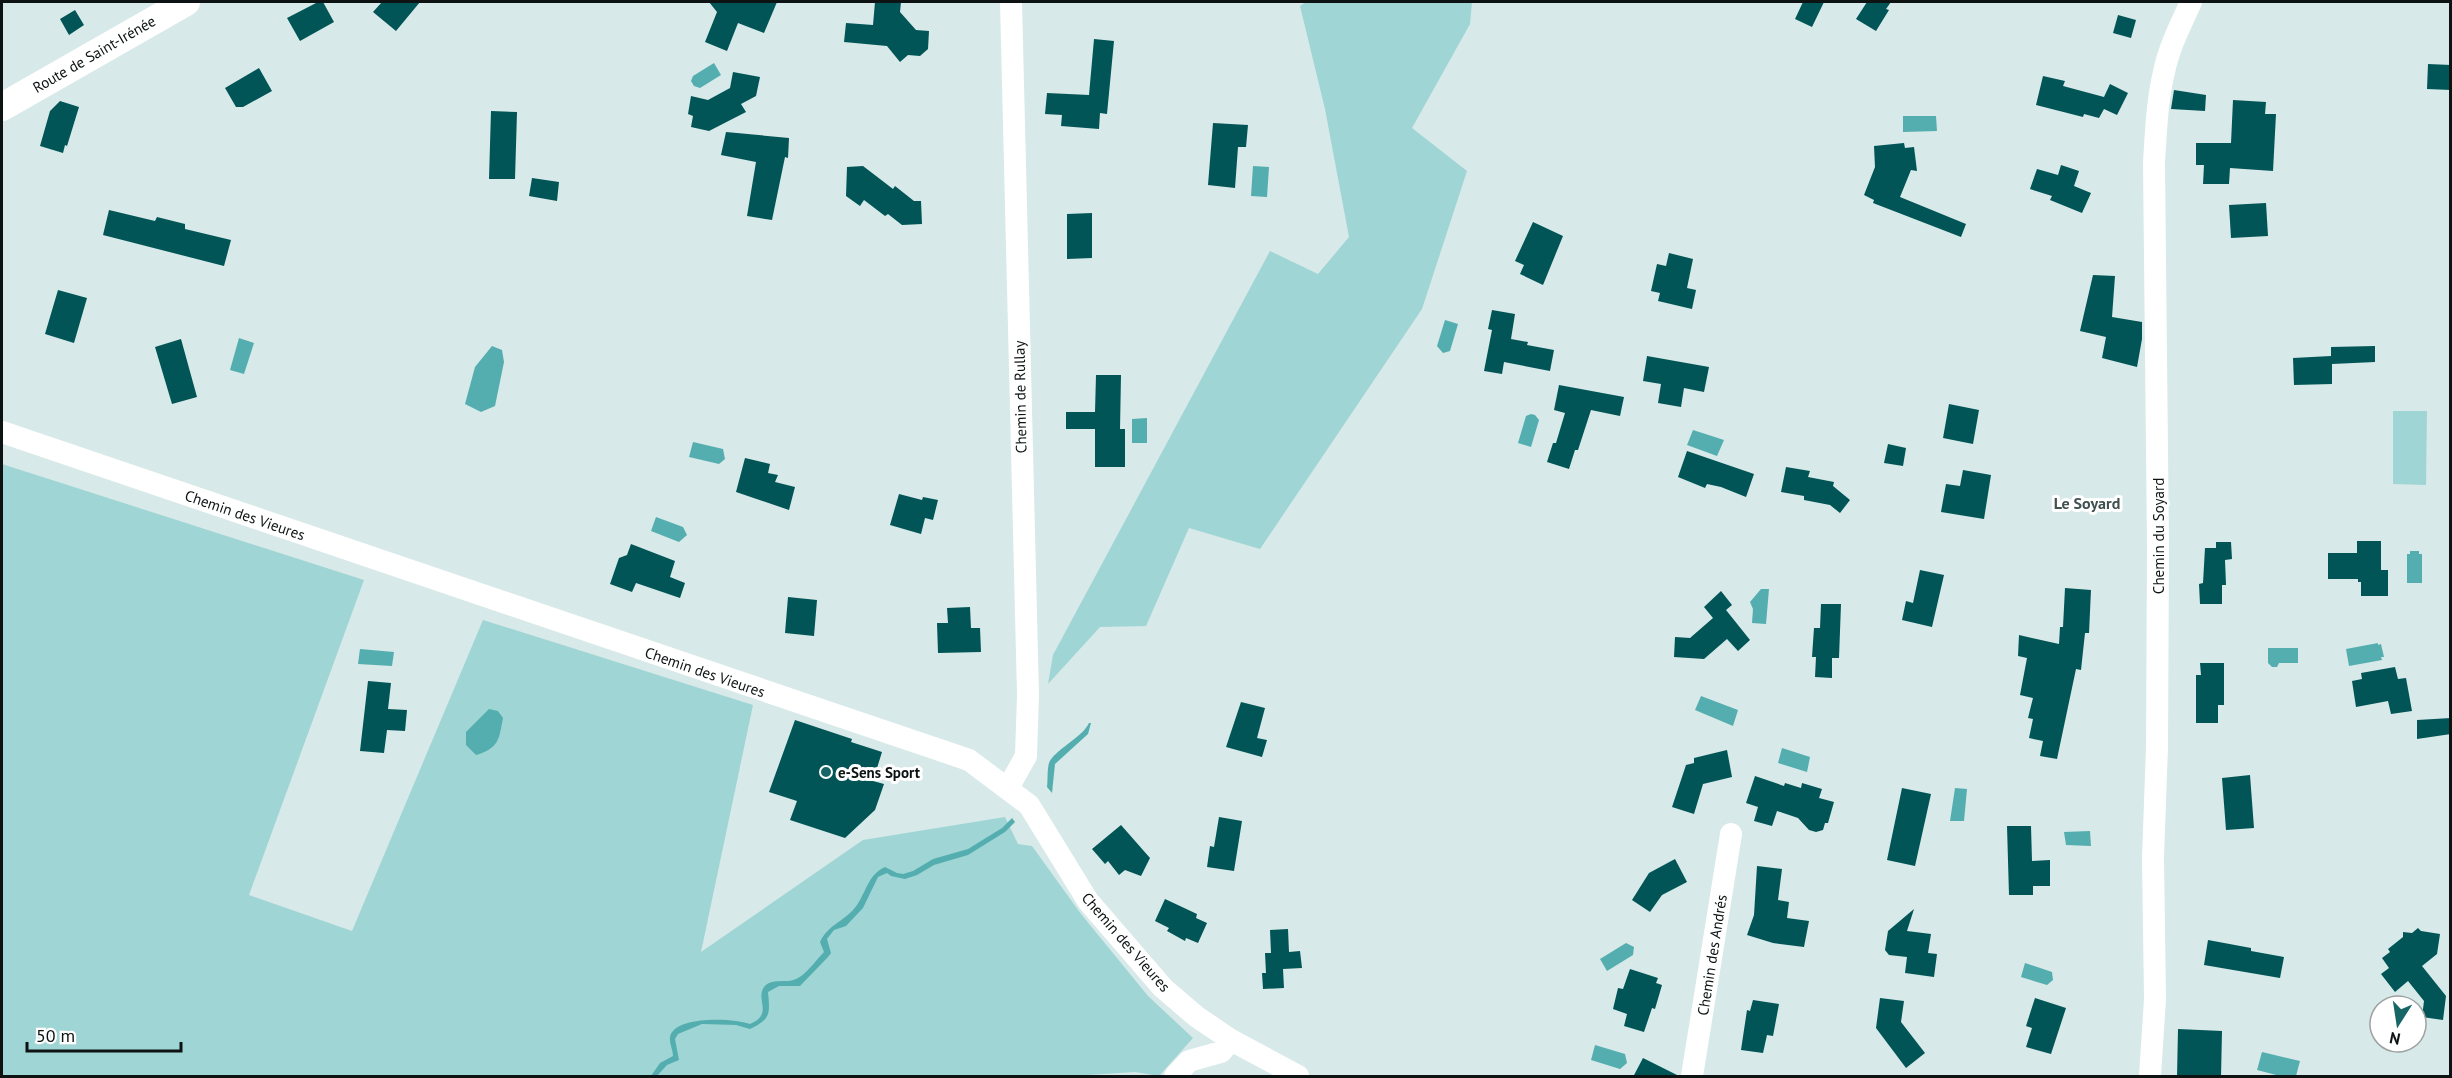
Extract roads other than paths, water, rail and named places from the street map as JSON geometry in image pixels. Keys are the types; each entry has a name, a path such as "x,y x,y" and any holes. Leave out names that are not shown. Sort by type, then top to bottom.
{"street":[{"name":"Route de Saint-Irénée","path":"2,107 186,2"},
{"name":"Chemin de Rullay","path":"1008,788 1026,756 1028,695 1011,2"},
{"name":"Chemin du Soyard","path":"2150,1077 2155,999 2153,858 2157,747 2158,556 2154,162 2157,110 2164,72 2175,35 2192,2"},
{"name":"Chemin des Vieures","path":"2,432 969,760 1029,805 1088,901 1163,987 1197,1017 1231,1040 1298,1077"},
{"name":"Chemin des Andrés","path":"1692,1077 1731,834"},
{"path":"1175,1077 1189,1060 1221,1052 1231,1040"}],"place":[{"name":"e-Sens Sport","path":"826,772"}],"district":[{"name":"Le Soyard","path":"2087,503"}]}
